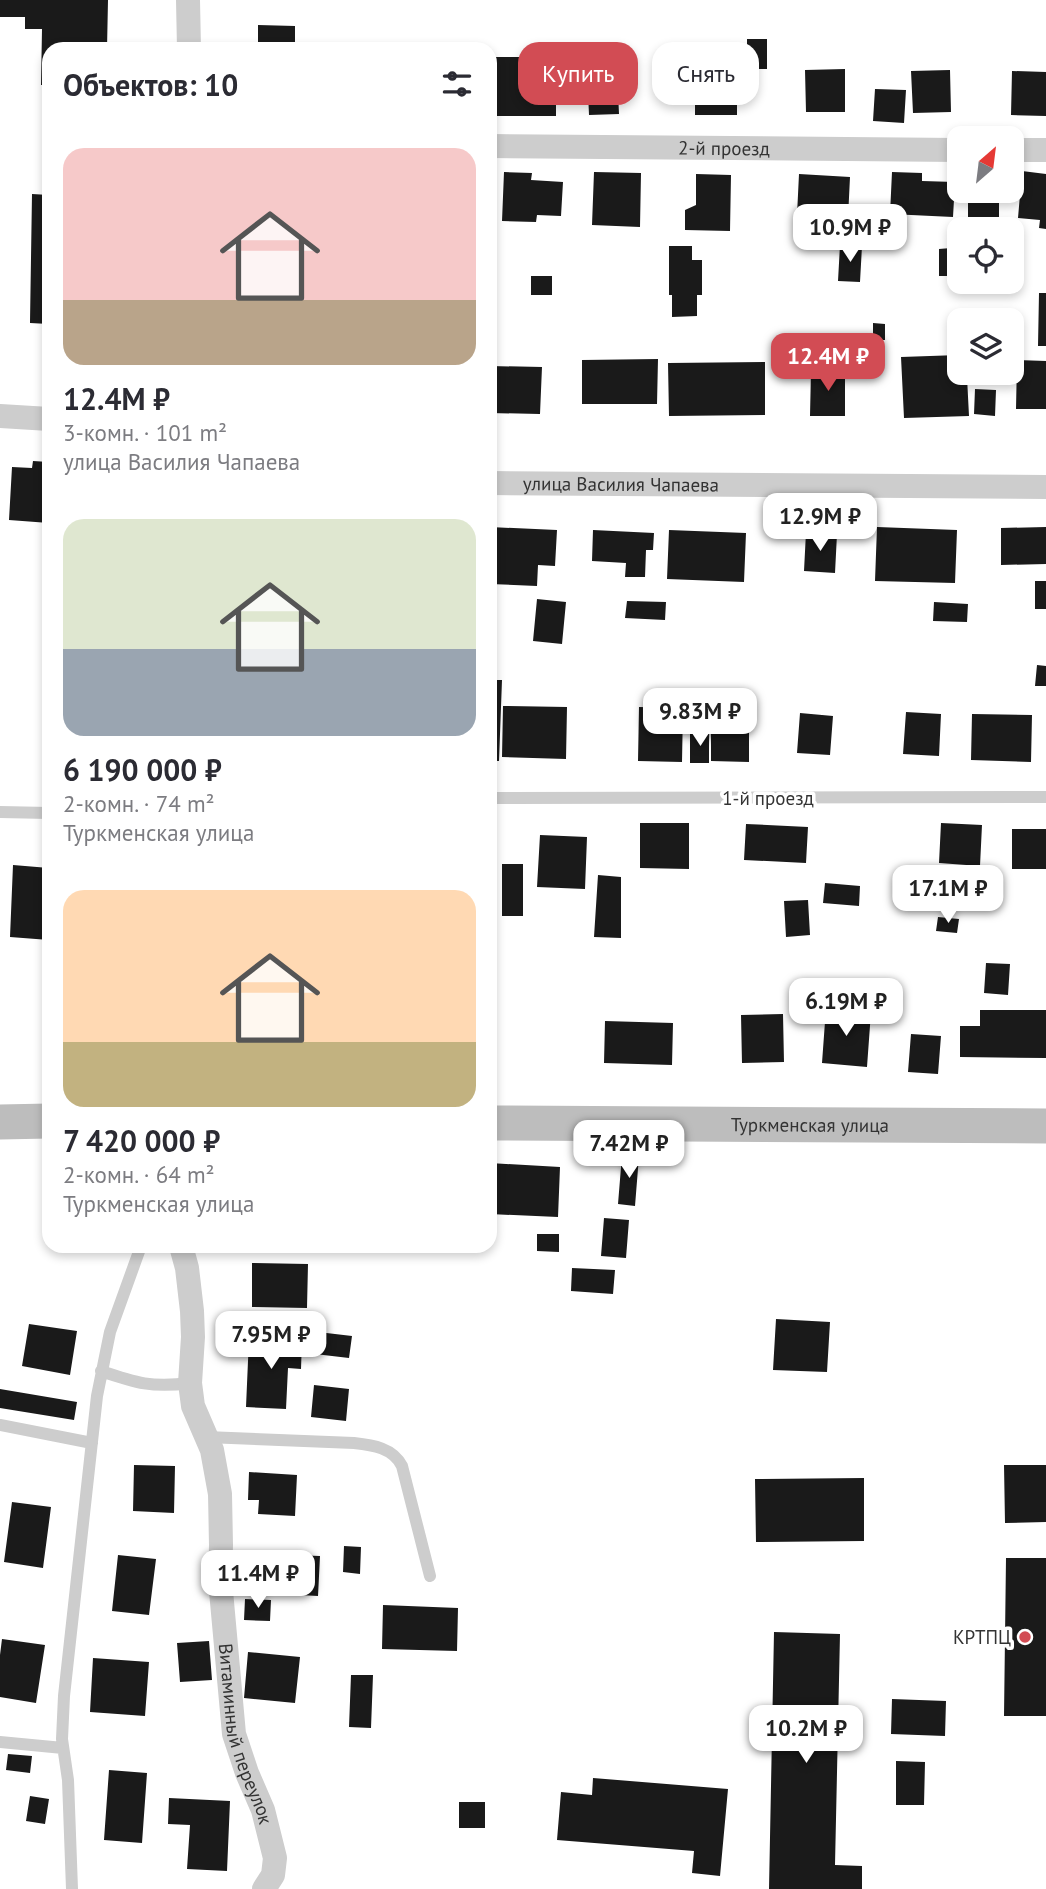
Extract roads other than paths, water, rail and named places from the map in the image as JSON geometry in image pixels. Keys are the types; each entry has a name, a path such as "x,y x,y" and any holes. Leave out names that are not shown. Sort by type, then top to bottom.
{"main road":[{"path":"0,1122 42,1121"},
{"name":"Туркменская улица","path":"497,1122 1046,1126"}],"street":[{"path":"188,0 189,42"},
{"name":"2-й проезд","path":"497,146 947,150"},
{"path":"1024,150 1046,150"},
{"path":"0,416 42,419"},
{"name":"улица Василия Чапаева","path":"497,483 1046,487"},
{"name":"Витаминный переулок","path":"183,1253 192,1311 190,1383 193,1406 212,1450 220,1494 219,1580 234,1734 263,1811 275,1858 273,1875 264,1889"}],"lane":[{"name":"1-й проезд","path":"497,798 1046,797"},
{"path":"0,812 42,813"},
{"path":"72,1889 68,1780 63,1748 64,1696 102,1371 110,1332 138,1253"},
{"path":"102,1371 142,1384 159,1386 190,1383"},
{"path":"0,1425 92,1443"},
{"path":"206,1437 354,1443 370,1445 397,1457 402,1466 430,1576"},
{"path":"0,1742 63,1748"}],"place":[{"name":"КРТПЦ","path":"1025,1637"}]}
